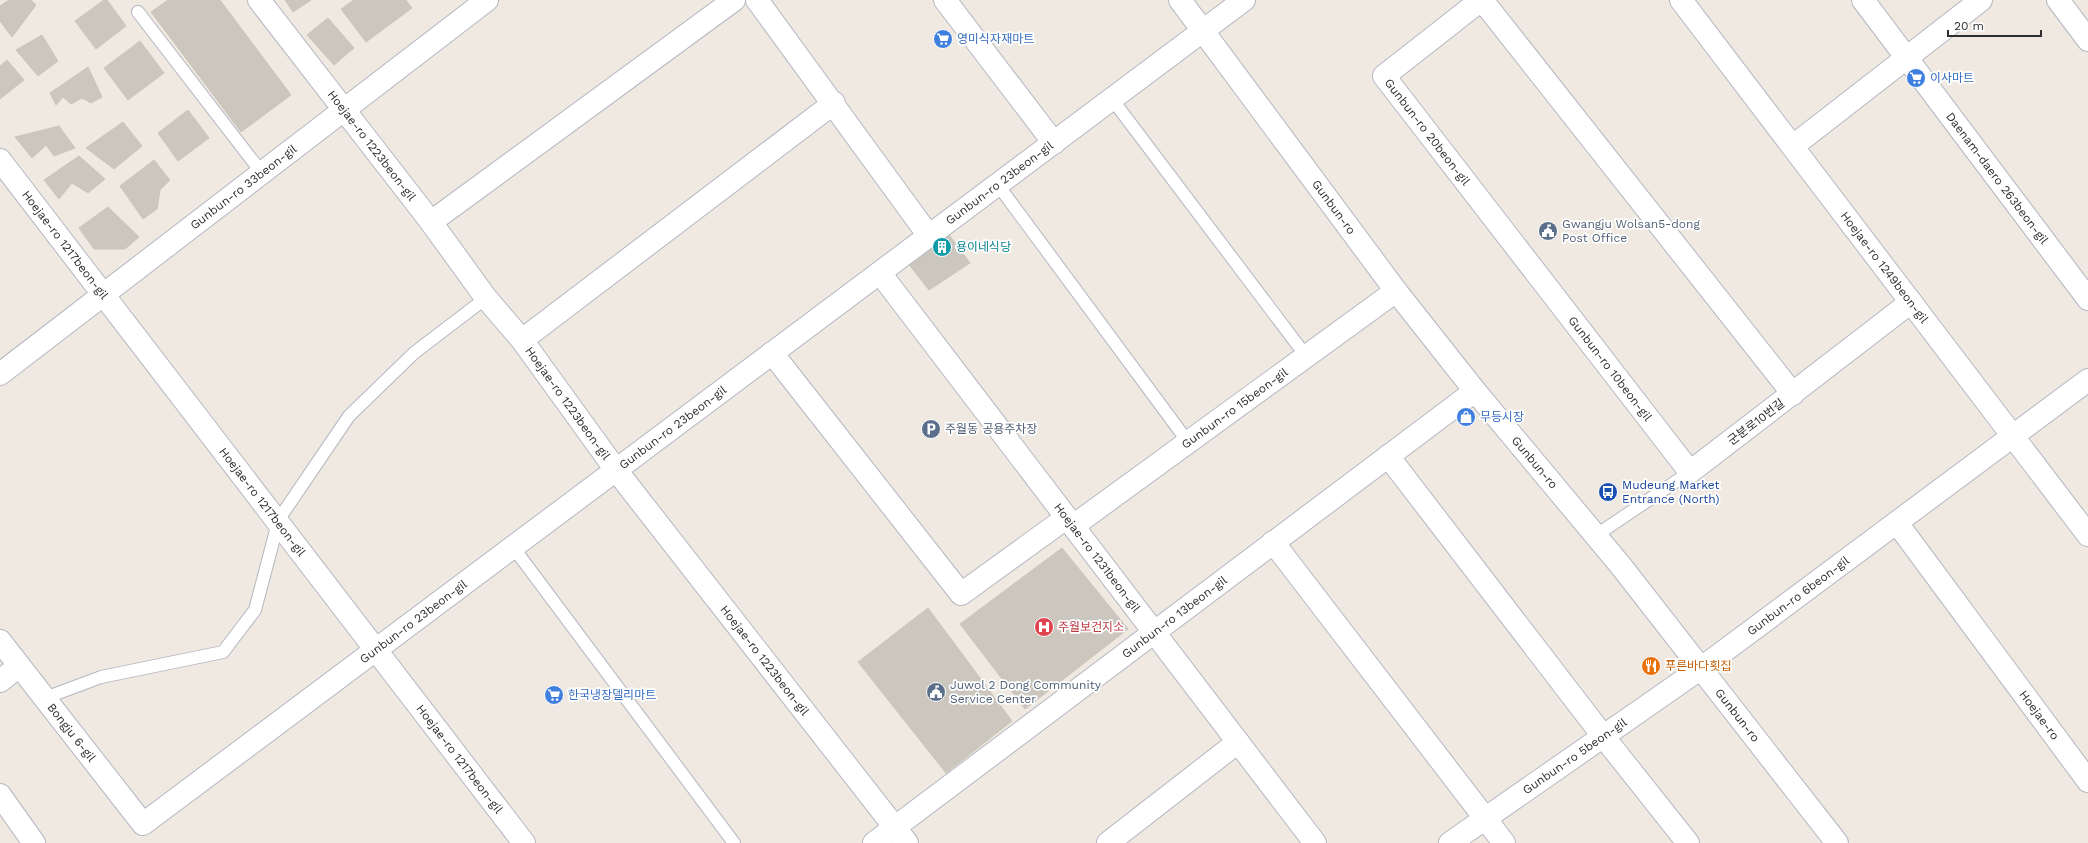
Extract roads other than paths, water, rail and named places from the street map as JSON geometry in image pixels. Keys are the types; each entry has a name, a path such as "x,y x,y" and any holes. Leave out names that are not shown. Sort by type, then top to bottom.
{"street":[{"name":"Hoejae-ro 1223beon-gil","path":"259,0 431,222 486,298 522,340 616,470 900,835"},
{"path":"431,222 734,0"},
{"path":"757,0 834,103 929,236"},
{"path":"945,0 1054,143"},
{"name":"Gunbun-ro","path":"1180,0 1396,291 1475,391 1595,536 1837,843"},
{"name":"Gunbun-ro 23beon-gil","path":"143,824 1244,0"},
{"name":"Gunbun-ro 20beon-gil","path":"1530,265 1384,76 1481,0 1793,394"},
{"name":"Hoejae-ro 1249beon-gil","path":"1681,0 2088,535"},
{"name":"Daenam-daero 263beon-gil","path":"1863,0 2088,299"},
{"path":"1793,146 1981,0"},
{"path":"2058,0 2088,40"},
{"name":"Gunbun-ro 33beon-gil","path":"0,374 262,173 478,3"},
{"path":"522,340 834,103"},
{"name":"Hoejae-ro 1217beon-gil","path":"0,160 524,843"},
{"name":"Gunbun-ro 10beon-gil","path":"1530,265 1690,472"},
{"name":"Hoejae-ro 1231beon-gil","path":"880,273 1315,843"},
{"name":"Gunbun-ro 15beon-gil","path":"772,353 960,594 1188,442 1396,291"},
{"name":"군분로10번길","path":"1690,472 1911,302"},
{"name":"Gunbun-ro 6beon-gil","path":"1700,668 2088,380"},
{"name":"Gunbun-ro 13beon-gil","path":"874,843 900,835 1154,632 1475,391"},
{"path":"1388,456 1603,736 1688,843"},
{"name":"Hoejae-ro","path":"1897,523 2088,781"},
{"path":"1273,542 1504,843"},
{"name":"Bongju 6-gil","path":"0,641 143,824"},
{"path":"0,680 19,666"},
{"name":"Gunbun-ro 5beon-gil","path":"1450,843 1700,668"},
{"path":"1108,843 1238,742"},
{"path":"0,795 34,843"}],"lane":[{"path":"138,12 262,173"},
{"path":"1112,99 1306,356"},
{"path":"998,185 1188,442"},
{"path":"45,698 101,677 223,652 255,610 277,522 349,416 414,353 486,298"},
{"name":"군분로10번길","path":"1595,536 1690,472"},
{"path":"513,547 734,843"}],"place":[{"name":"영미식자재마트","path":"943,39"},
{"name":"이사마트","path":"1916,78"},
{"name":"Gwangju Wolsan5-dong Post Office","path":"1548,231"},
{"name":"용이네식당","path":"942,247"},
{"name":"무등시장","path":"1466,417"},
{"name":"주월동 공용주차장","path":"931,429"},
{"name":"Mudeung Market Entrance (North)","path":"1608,492"},
{"name":"주월보건지소","path":"1044,627"},
{"name":"푸른바다횟집","path":"1651,666"},
{"name":"Juwol 2 Dong Community Service Center","path":"936,692"},
{"name":"한국냉장델리마트","path":"554,695"}]}
